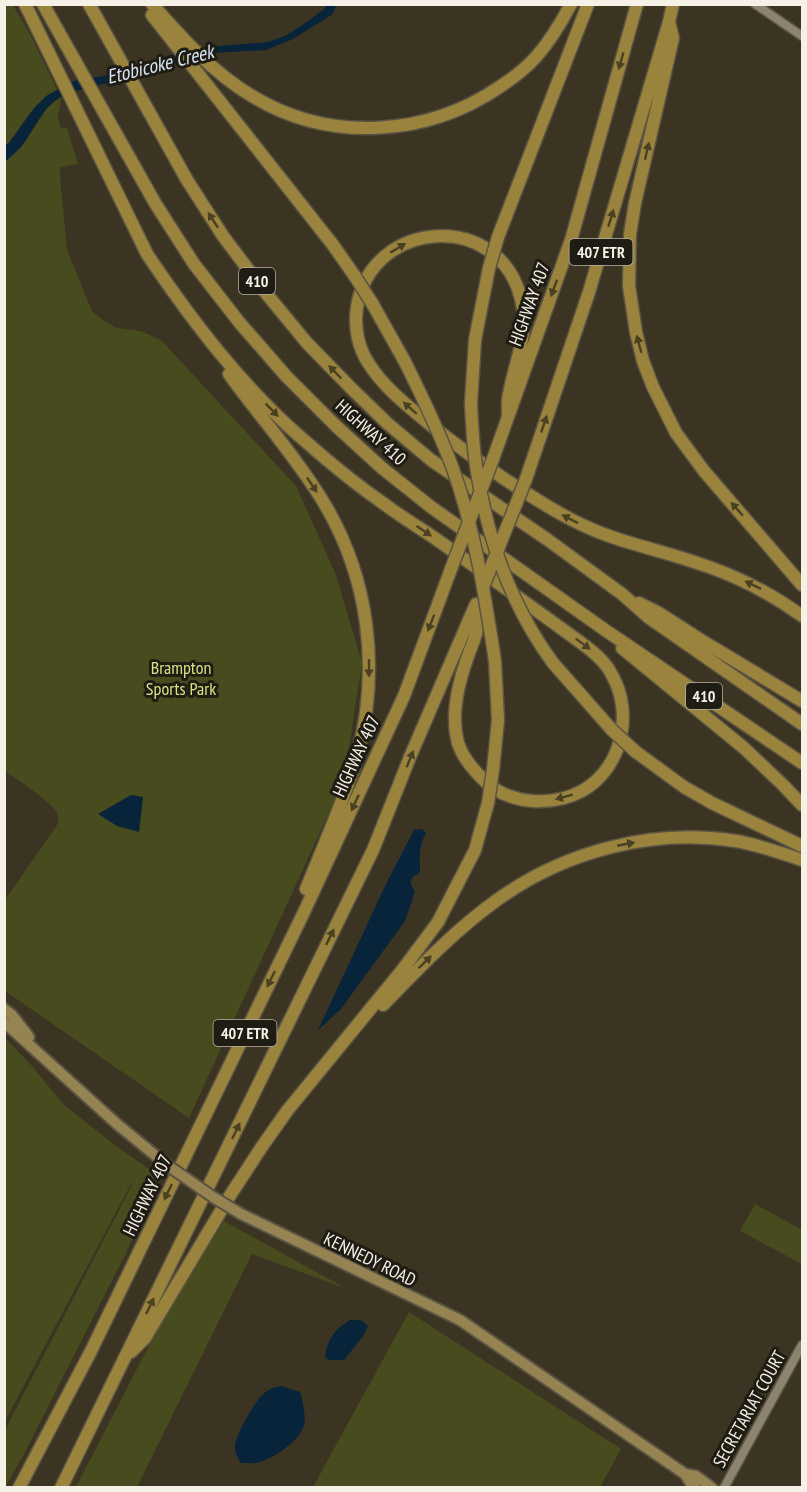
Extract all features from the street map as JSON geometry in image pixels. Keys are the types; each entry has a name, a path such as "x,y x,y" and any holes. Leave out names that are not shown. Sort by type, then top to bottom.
{"highway":[{"path":"25,4 147,254 167,285 225,360 268,407 340,472 565,631 588,648 612,673 621,694 624,718 621,742 609,765 582,791 560,799 543,801 516,798 491,787 478,775 462,753 456,730 456,704 477,628 476,604"},
{"name":"HIGHWAY 410","path":"43,4 155,203 194,264 238,322 286,376 382,468 431,507 605,630 802,763"},
{"name":"HIGHWAY 410","path":"88,4 187,180 223,236 265,292 308,343 351,388 387,423 431,460 548,540 622,594 648,617 802,724"},
{"path":"144,4 174,36 232,84 254,98 303,119 336,126 362,128 408,125 454,112 489,94 521,72 541,51 558,28 571,4"},
{"path":"124,1359 145,1338 231,1194 287,1111 403,969 438,922 475,850 488,803 498,720 495,661 467,515 437,429 404,360 372,303 333,245 198,74 152,4"},
{"path":"588,4 498,237 489,268 475,340 471,403 476,470 489,530 514,597 542,648 612,730 636,752 684,787 802,846"},
{"name":"HIGHWAY 407","path":"19,1488 91,1351 304,912 404,696 493,459 571,240 637,4"},
{"name":"407 ETR","path":"61,1488 374,850 476,604 526,479 589,292 673,4"},
{"path":"669,22 673,38 635,202 630,234 629,286 636,332 643,361 653,387 676,433 704,471 802,585"},
{"path":"508,417 508,395 523,337 524,321 521,297 517,284 509,271 497,257 480,245 454,236 420,238 392,251 381,260 363,285 358,301 356,324 359,342 366,360 389,389 454,444 577,523 611,537 728,574 771,594 802,616"},
{"path":"167,285 174,300 324,503 345,544 362,599 368,635 370,669 364,724 351,778 304,896 304,912"},
{"path":"622,594 660,613 802,701"},
{"path":"605,630 625,652 744,748 802,805"},
{"path":"352,1030 366,1021 476,916 523,883 558,865 629,843 679,838 736,841 802,860"}],"main road":[{"name":"KENNEDY ROAD","path":"4,1009 51,1063"},
{"name":"KENNEDY ROAD","path":"4,1022 117,1124 167,1165 213,1197 240,1214 460,1320 685,1474 695,1488"},
{"name":"KENNEDY ROAD","path":"685,1474 696,1476 712,1488"}],"street":[{"path":"754,4 802,36"},
{"name":"SECRETARIAT COURT","path":"724,1488 802,1345"}],"green space":[{"path":"5,5 13,5 57,90 36,107 5,146"},
{"name":"Brampton Sports Park","path":"61,97 58,118 61,128 67,128 78,164 60,167 67,250 92,311 117,328 141,331 161,340 296,486 336,575 362,663 344,780 189,1118 5,991 5,900 57,825 58,815 50,805 5,771 4,162 22,146 44,113 54,101"},
{"path":"5,1038 63,1104 159,1176 125,1255 5,1488 5,1430 132,1185 129,1178 131,1184 5,1421"},
{"path":"755,1204 802,1230 802,1264 740,1231"},
{"path":"224,1221 347,1289 252,1254 137,1487 76,1487 156,1332"},
{"path":"409,1312 621,1449 600,1487 313,1487"}],"water":[{"name":"Etobicoke Creek","path":"327,5 336,5 333,14 293,39 266,50 196,54 163,69 68,93 46,109 21,147 5,162 5,146 35,107 46,96 74,81 120,73 192,48 268,42 285,36"},
{"path":"131,795 143,797 139,832 117,826 98,814"},
{"path":"422,829 426,833 421,848 420,872 410,882 415,892 405,921 341,1009 318,1030 386,884 414,830"},
{"path":"350,1320 361,1320 368,1326 364,1335 344,1360 329,1360 325,1357 330,1339"},
{"path":"281,1386 300,1392 305,1415 300,1434 289,1445 261,1462 241,1463 235,1447 243,1424 263,1395 270,1389"}]}
